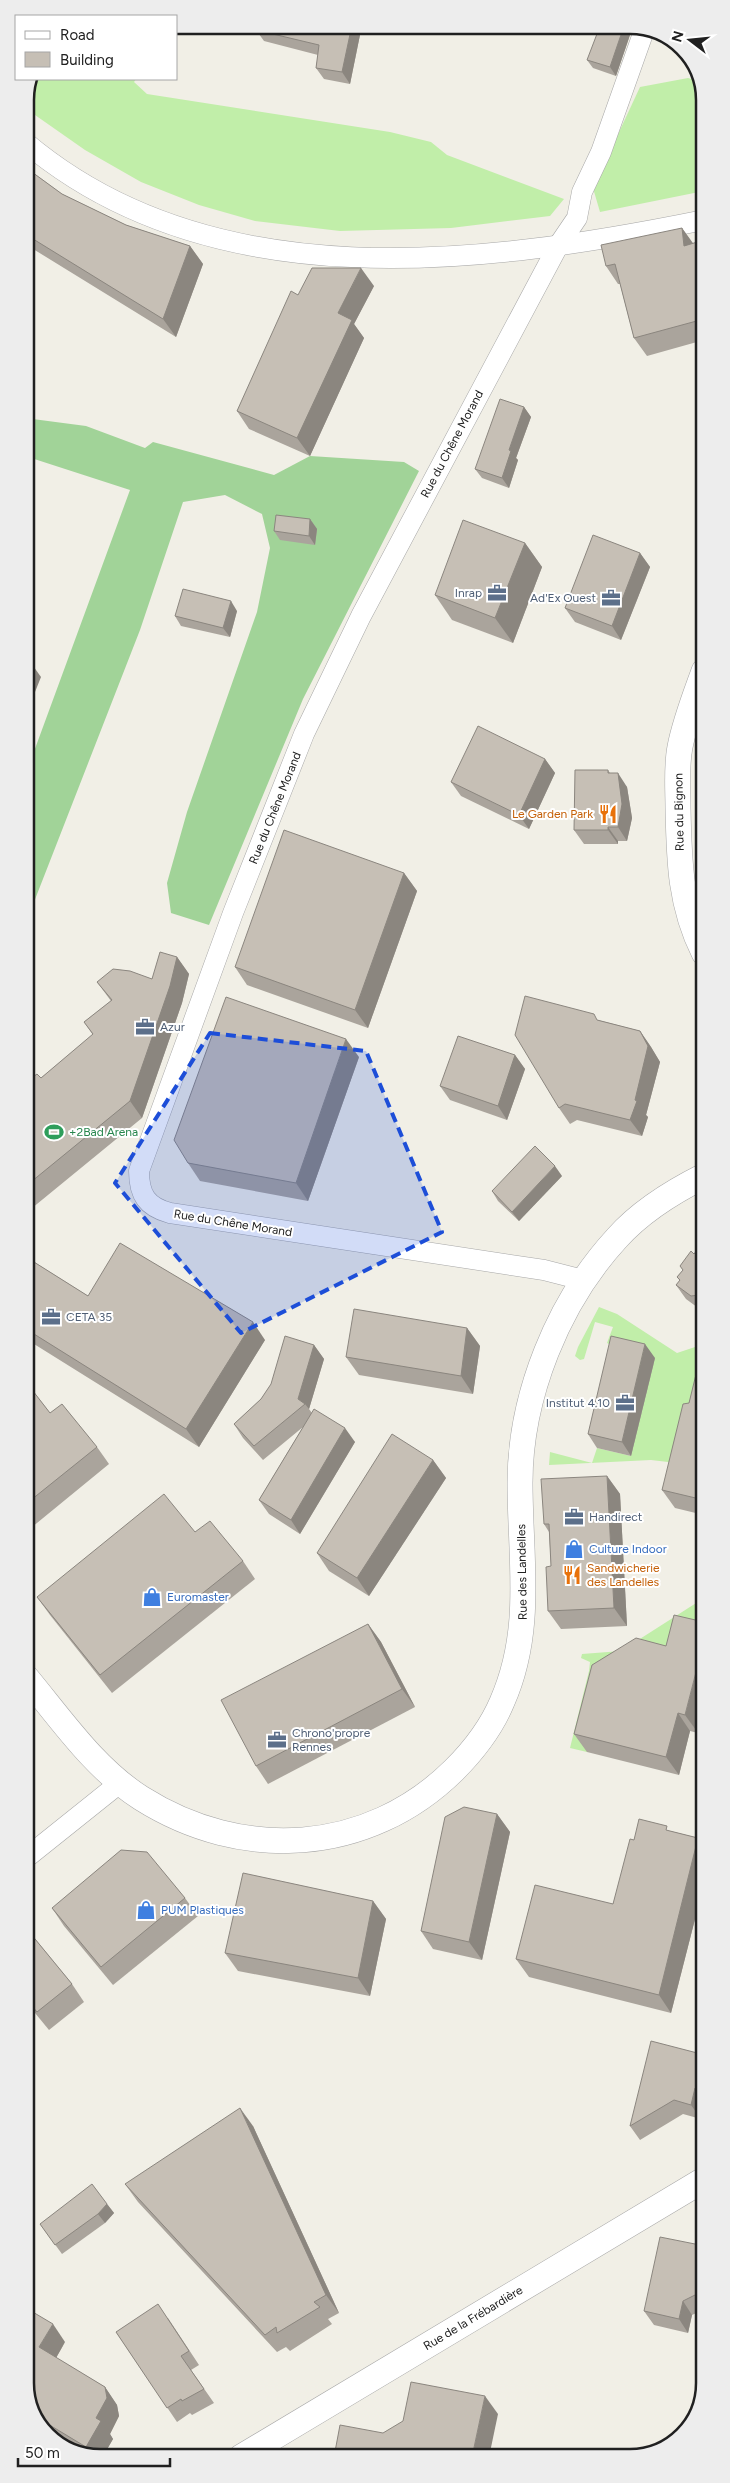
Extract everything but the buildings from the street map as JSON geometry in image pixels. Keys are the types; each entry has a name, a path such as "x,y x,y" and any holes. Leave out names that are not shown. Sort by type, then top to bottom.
{"street":[{"name":"Rue du Chêne Morand","path":"583,1280 544,1270 170,1214 151,1205 143,1198 139,1186 139,1172 143,1156 233,913 304,734 380,581 558,246 576,218 582,192 601,152 642,35"},
{"path":"34,150 42,157 94,189 155,219 197,234 297,254 357,258 423,257 558,246 696,221"},
{"name":"Rue du Bignon","path":"696,692 680,748 677,775 680,878 696,935"},
{"name":"Rue des Landelles","path":"34,1687 97,1762 120,1782 158,1808 204,1827 250,1839 298,1841 348,1833 388,1819 425,1796 473,1751 488,1731 502,1702 514,1669 521,1636 524,1607 520,1482 530,1407 554,1337 583,1280 618,1236 642,1214 664,1198 696,1180"},
{"path":"34,1852 120,1782"},
{"name":"Rue de la Frébardière","path":"257,2449 696,2184"}],"highlighted area":[{"path":"210,1033 366,1051 442,1232 241,1333 115,1183"}],"green space":[{"path":"688,78 692,79 696,100 696,193 600,212 593,188 640,87"},
{"path":"37,80 135,80 134,82 147,94 390,132 431,142 447,155 564,199 550,216 451,228 340,231 255,221 199,205 141,182 85,150 34,114 35,87"},
{"path":"34,419 86,426 145,448 153,442 274,475 310,456 404,462 419,471 303,699 209,925 171,913 167,883 187,812 257,612 270,548 262,514 225,495 183,502 140,630 34,902 34,751 130,490 34,459"},
{"path":"599,1307 617,1314 677,1353 696,1347 696,1432 685,1464 651,1460 592,1463 597,1448 631,1456 621,1350 607,1343 613,1327 595,1322 584,1359 580,1360 575,1356"},
{"path":"550,1452 592,1463 549,1465"},
{"path":"696,1603 696,1646 679,1664 604,1683 587,1752 570,1748 589,1671 590,1662 581,1658 582,1654 621,1651"}],"place":[{"name":"Inrap","path":"497,593"},
{"name":"Ad'Ex Ouest","path":"611,598"},
{"name":"Le Garden Park","path":"608,814"},
{"name":"Azur","path":"145,1027"},
{"name":"+2Bad Arena","path":"54,1132"},
{"name":"CETA 35","path":"51,1317"},
{"name":"Institut 4.10","path":"625,1403"},
{"name":"Handirect","path":"574,1517"},
{"name":"Culture Indoor","path":"574,1549"},
{"name":"Sandwicherie des Landelles","path":"572,1575"},
{"name":"Euromaster","path":"152,1597"},
{"name":"Chrono'propre Rennes","path":"277,1740"},
{"name":"PUM Plastiques","path":"146,1910"}]}
